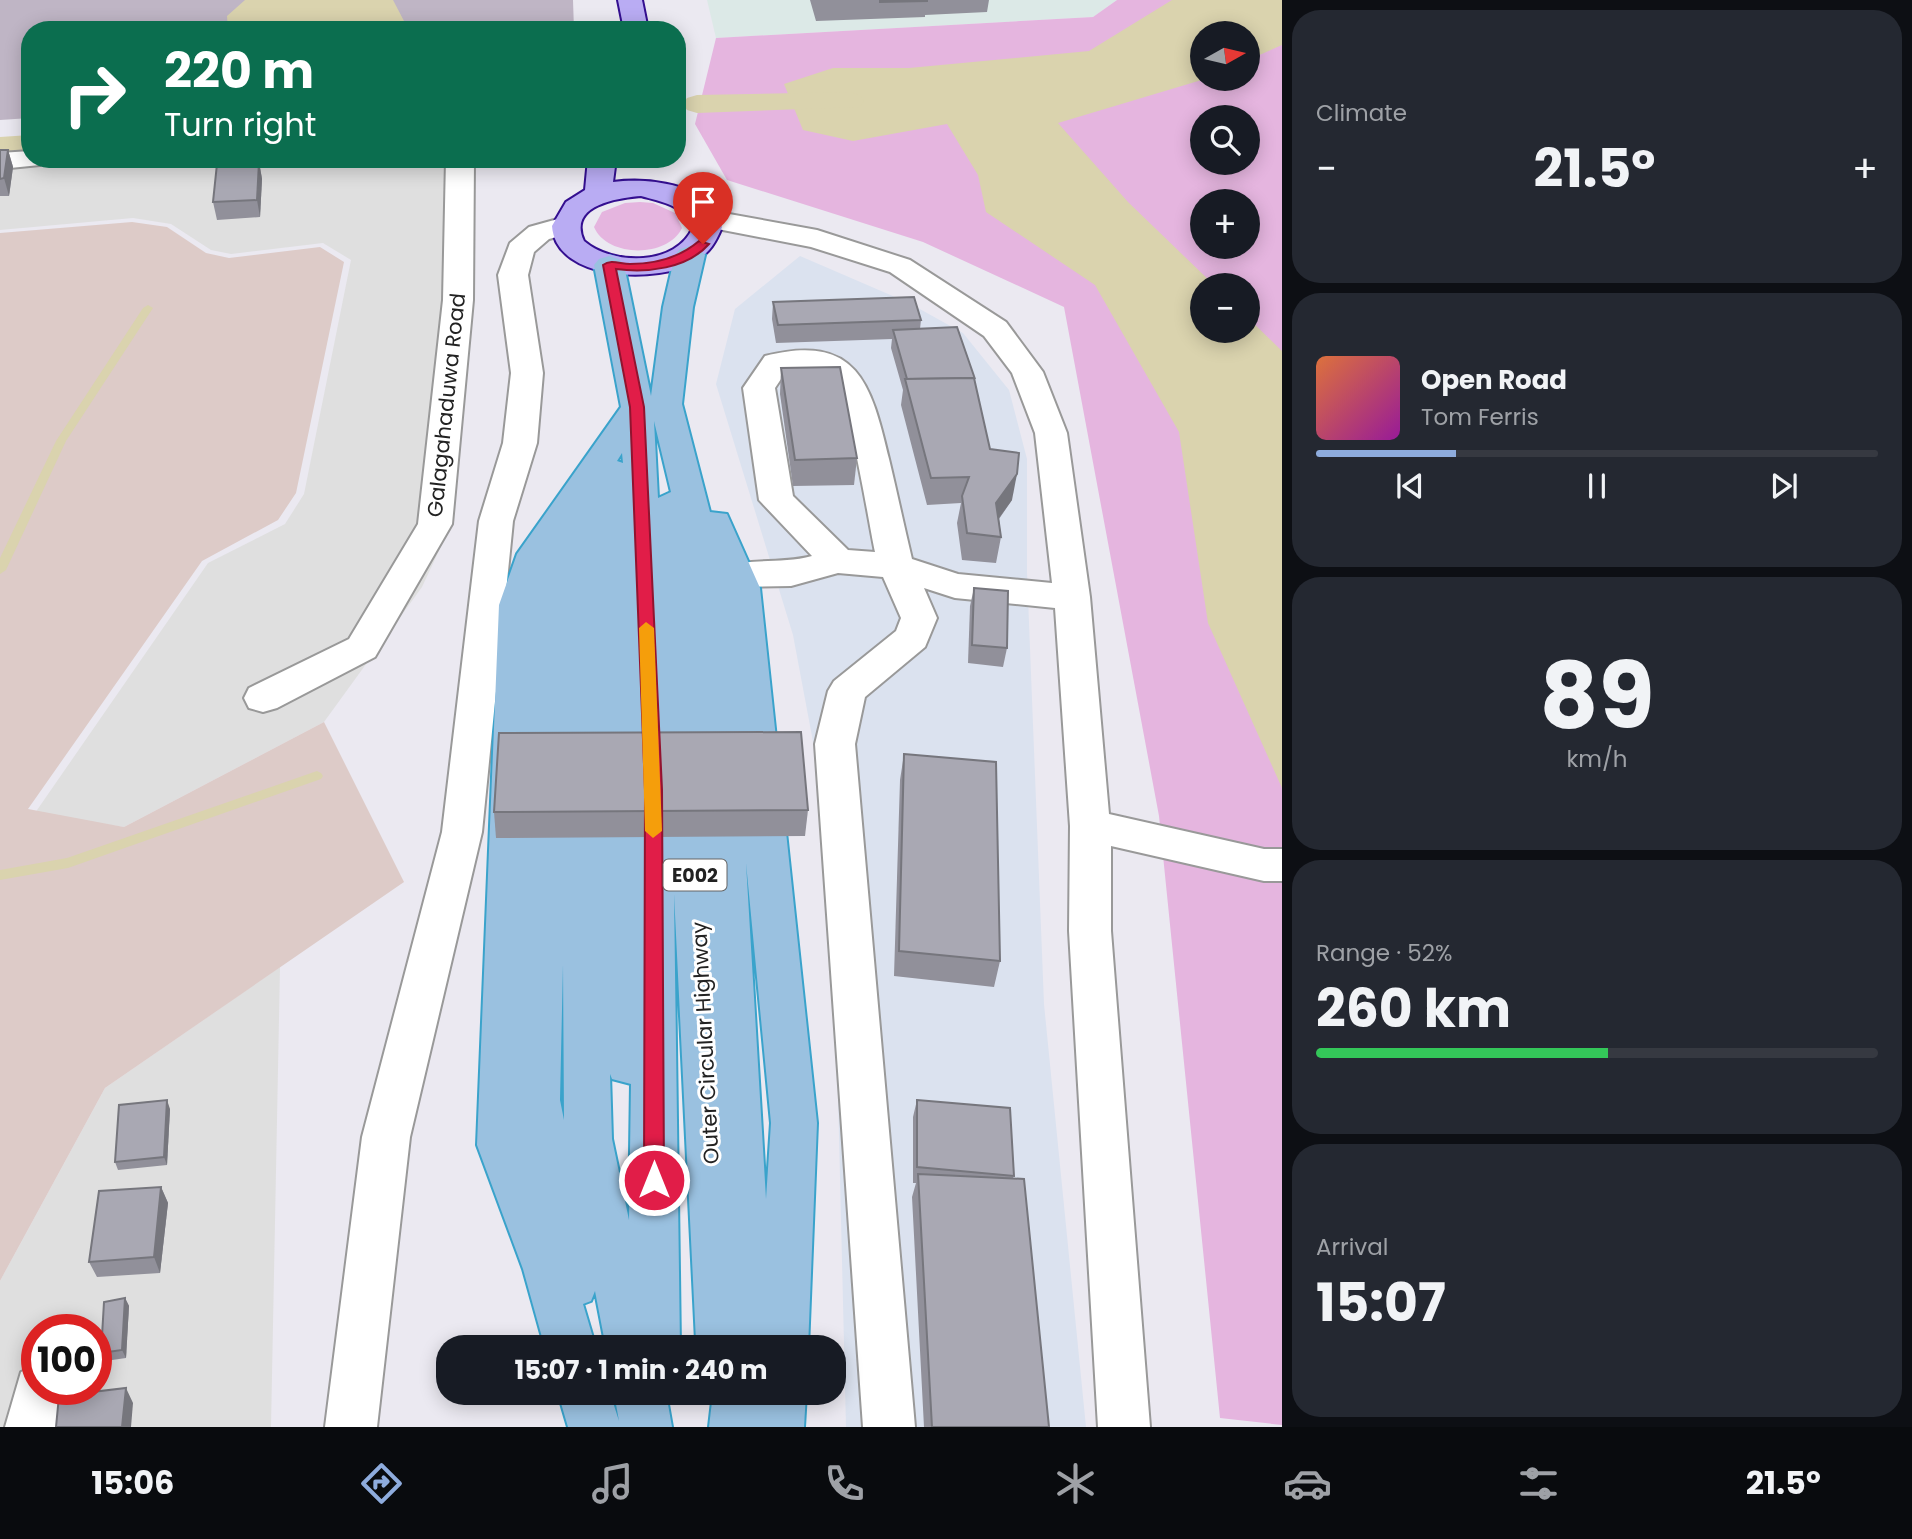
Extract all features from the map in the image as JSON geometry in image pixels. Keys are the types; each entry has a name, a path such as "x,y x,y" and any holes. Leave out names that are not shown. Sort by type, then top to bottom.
{"highway":[{"path":"654,1335 651,405 690,255"},
{"path":"609,265 651,405 712,588 724,789 746,1335"},
{"path":"583,1335 537,1100 552,586 614,465 651,405"},
{"path":"651,405 742,588 758,788 794,1123 783,1335"},
{"path":"567,1335 548,1269 501,1145 517,605 530,562 651,405"},
{"name":"Outer Circular Highway","path":"651,405 721,1335"},
{"path":"614,465 633,1335"},
{"path":"594,507 583,584 581,764 588,1139 630,1335"},
{"path":"588,1405 594,1427"},
{"path":"596,1405 601,1427"},
{"path":"642,1405 646,1427"},
{"path":"654,1405 654,1427"},
{"path":"726,1405 727,1427"},
{"path":"735,1427 738,1405"},
{"path":"778,1427 779,1405"}],"main road":[{"path":"622,21 625,0"},
{"path":"630,0 634,21"},
{"path":"598,194 602,168"},
{"path":"662,181 698,207 707,219 708,231 703,244 690,255 652,267 609,265 576,249 567,238 565,226 569,214 581,203 598,194 662,181"}],"street":[{"path":"0,161 21,160"},
{"name":"Galagahaduwa Road","path":"264,698 362,648 435,524 458,300 460,168"},
{"path":"707,219 817,239 900,266 995,329 1027,372 1051,433 1072,597 1090,826 1090,931 1124,1427"},
{"path":"351,1427 386,1137 462,832 496,520 520,443 527,373 513,275 520,249 539,233 565,226"},
{"path":"838,561 776,499 759,388 776,363 802,358 831,366 849,381 861,409 896,566 919,618 912,638 847,691 835,744 889,1427"},
{"path":"737,575 791,573 838,561 896,566 956,586 1072,597"},
{"path":"1090,826 1264,865 1282,865"},
{"path":"31,1427 36,1405"}],"shaded area":[{"path":"0,0 573,0 574,21 21,21 21,119 0,120"},
{"path":"245,0 393,0 404,21 227,21 227,16"},
{"path":"707,0 1117,0 1093,17 716,38"},
{"path":"1117,0 1282,0 1282,1425 1220,1418 1159,816 1064,307 923,242 727,180 695,124 716,38 1093,17"},
{"path":"1172,0 1282,0 1282,45 1260,55 1260,21 1190,21 1190,83 1058,123 1128,202 1202,273 1190,273 1190,343 1260,343 1260,330 1282,351 1282,788 1208,623 1179,432 1095,285 986,212 978,175 947,124 853,141 803,130 784,84 833,68 909,68 1089,51"},
{"path":"0,154 21,158 21,168 472,168 451,525 422,587 324,722 124,827 35,813 208,563 285,524 304,494 351,260 323,243 231,254 211,250 171,224 133,218 0,230"},
{"path":"625,203 653,203 675,213 682,228 675,238 664,245 638,250 624,249 601,237 594,227 602,212"},
{"path":"132,222 167,227 206,253 229,258 320,247 344,262 296,493 278,520 202,561 28,809 124,827 324,722 404,882 105,1088 0,1281 0,233"},
{"path":"800,256 909,303 963,333 1009,390 1027,459 1027,572 1044,1004 1086,1427 846,1427 846,1335 844,1335 837,1053 820,779 793,635 716,384 735,309"},
{"path":"280,967 271,1427 0,1427 0,1281 105,1088"}],"building":[{"path":"927,0 927,1 880,2"},
{"path":"0,150 8,150 4,178 0,179"},
{"path":"217,168 259,168 257,200 213,202"},
{"path":"914,297 921,320 778,325 773,302"},
{"path":"957,327 975,379 907,379 893,330"},
{"path":"840,367 857,458 795,460 781,368"},
{"path":"974,378 990,449 1019,453 1017,474 996,503 1001,537 967,533 962,496 969,477 931,478 905,379"},
{"path":"974,588 1008,591 1007,648 972,645"},
{"path":"801,732 808,810 494,812 499,733"},
{"path":"904,754 996,762 1000,961 899,951"},
{"path":"167,1100 164,1157 115,1162 119,1105"},
{"path":"917,1100 1010,1108 1014,1176 917,1167"},
{"path":"918,1174 1024,1179 1049,1427 932,1427"},
{"path":"161,1187 154,1257 89,1262 99,1191"},
{"path":"125,1298 122,1350 112,1351 112,1314 103,1314 104,1302"},
{"path":"126,1388 122,1427 56,1427 58,1405 112,1405 112,1390"}],"waterway":[{"path":"697,104 850,101"},
{"path":"0,146 21,145"},
{"path":"0,570 61,441 148,308"},
{"path":"0,875 68,863 317,776"}],"slow traffic":[{"path":"646,628 653,831"}],"route":[{"path":"654,1180 653,790 637,407 609,265 652,267 690,255 703,244"}]}
